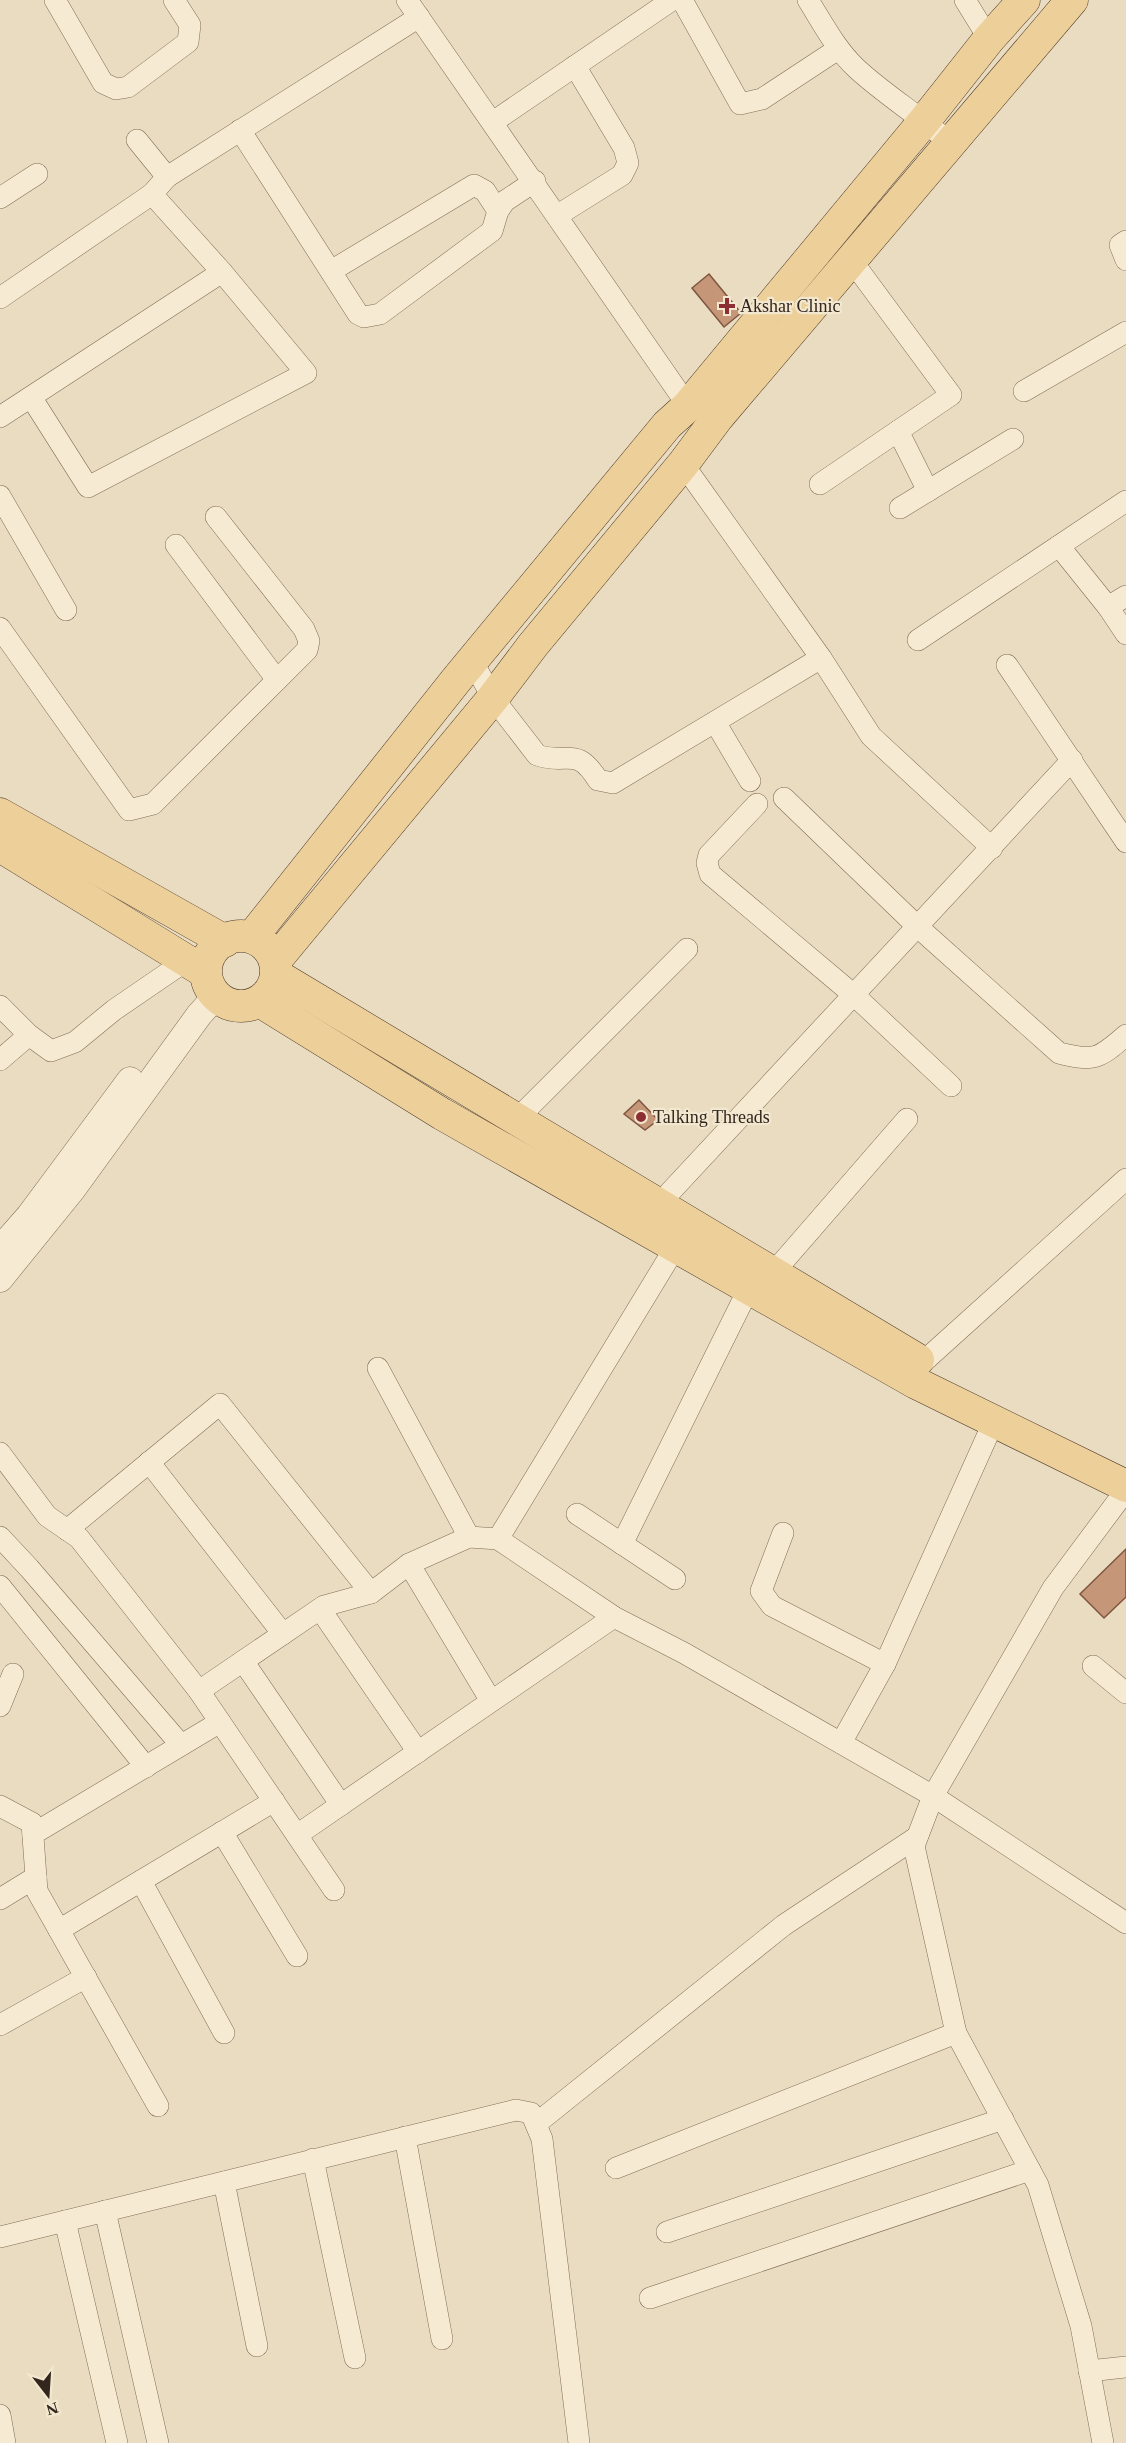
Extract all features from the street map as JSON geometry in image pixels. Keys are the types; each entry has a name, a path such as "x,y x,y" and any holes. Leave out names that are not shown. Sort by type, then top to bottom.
{"main road":[{"path":"204,977 214,948 238,939 472,661 667,424 688,406 925,120 989,39 1024,0"},
{"path":"0,846 204,977 222,1002 242,1007 271,979 493,698 532,645 683,464 718,417 1072,0"},
{"path":"0,814 238,939 269,948 271,979 442,1114 676,1246 762,1280 1018,1414 1126,1464"},
{"path":"271,979 517,1119 659,1204 762,1280 916,1383 1126,1488"}],"street":[{"path":"55,0 103,83 116,89 128,87 188,42 189,25 174,0"},
{"path":"493,122 672,0"},
{"path":"682,0 740,104 762,99 838,49"},
{"path":"808,0 838,49 858,70 925,120 951,144"},
{"path":"965,0 989,39"},
{"path":"0,298 152,194 167,177 240,130 413,9 535,181 688,406"},
{"path":"558,215 622,175 628,163 624,148 575,66"},
{"path":"240,130 358,314 364,317 380,314 492,231 498,210 505,201 535,181"},
{"path":"137,140 167,177"},
{"path":"0,198 37,174"},
{"path":"331,271 474,185 485,190 498,210"},
{"path":"31,397 88,487 306,373 222,272 152,194"},
{"path":"1126,241 1120,245 1126,261"},
{"path":"820,484 951,395 852,261"},
{"path":"0,417 222,272"},
{"path":"1024,391 1126,332"},
{"path":"898,431 928,491"},
{"path":"900,508 1013,439"},
{"path":"683,464 821,658 871,736 992,848"},
{"path":"0,496 66,610"},
{"path":"918,640 1126,501"},
{"path":"0,628 129,810 153,804 307,650 309,641 307,635 216,517"},
{"path":"176,544 277,680"},
{"path":"1059,546 1126,634"},
{"path":"1108,608 1126,596"},
{"path":"472,661 493,698 537,755 548,759 574,757 583,761 598,780 613,783 821,658"},
{"path":"1007,665 1126,842"},
{"path":"715,722 750,780"},
{"path":"659,1204 919,928 1072,760"},
{"path":"783,798 919,928 1059,1053 1084,1060 1102,1056 1126,1035"},
{"path":"757,804 709,855 707,863 710,874 855,996 951,1086"},
{"path":"517,1119 687,949"},
{"path":"0,1006 28,1035 51,1051 75,1042 114,1010 204,977"},
{"path":"0,1248 29,1216 204,977"},
{"path":"0,1279 72,1190 199,1015 204,977"},
{"path":"0,1060 28,1035"},
{"path":"622,1544 762,1280 907,1119"},
{"path":"922,1363 1126,1179"},
{"path":"498,1539 676,1246"},
{"path":"378,1368 469,1537"},
{"path":"67,1530 220,1404 370,1593"},
{"path":"841,1743 885,1664 994,1421"},
{"path":"0,1453 47,1516 79,1538 199,1691 334,1890"},
{"path":"149,1462 283,1634"},
{"path":"1103,2443 1081,2326 1038,2185 956,2033 914,1846 933,1796 1053,1588 1126,1488"},
{"path":"577,1514 675,1579"},
{"path":"783,1533 761,1591 765,1600 772,1606 885,1664"},
{"path":"199,1691 320,1609 370,1593 409,1564 469,1537 498,1539 614,1617 684,1653 933,1796 1126,1923"},
{"path":"0,1538 29,1568 181,1745"},
{"path":"409,1564 491,1701"},
{"path":"0,1586 146,1767"},
{"path":"320,1609 418,1752"},
{"path":"297,1835 614,1617"},
{"path":"243,1661 341,1805"},
{"path":"1093,1666 1126,1693"},
{"path":"0,1706 13,1674"},
{"path":"33,1834 220,1722"},
{"path":"59,1930 274,1801"},
{"path":"0,1806 32,1823 37,1891 158,2106"},
{"path":"222,1832 297,1956"},
{"path":"537,2123 784,1924 917,1837"},
{"path":"0,1899 36,1877"},
{"path":"141,1881 224,2033"},
{"path":"0,2025 86,1977"},
{"path":"616,2168 956,2033"},
{"path":"0,2237 516,2110 531,2113 542,2139 579,2443"},
{"path":"667,2232 1002,2119"},
{"path":"405,2137 442,2339"},
{"path":"313,2159 355,2358"},
{"path":"650,2298 1030,2170"},
{"path":"224,2182 257,2346"},
{"path":"105,2211 158,2443"},
{"path":"65,2221 117,2443"},
{"path":"1089,2371 1126,2367"},
{"path":"0,2415 5,2443"}],"building":[{"path":"709,274 741,313 724,327 692,288"},
{"name":"Talking Threads","path":"639,1100 658,1120 645,1130 624,1114"},
{"path":"1126,1549 1126,1597 1104,1618 1080,1594"}],"place":[{"name":"Akshar Clinic","path":"727,306"},
{"name":"Talking Threads","path":"641,1117"}]}
